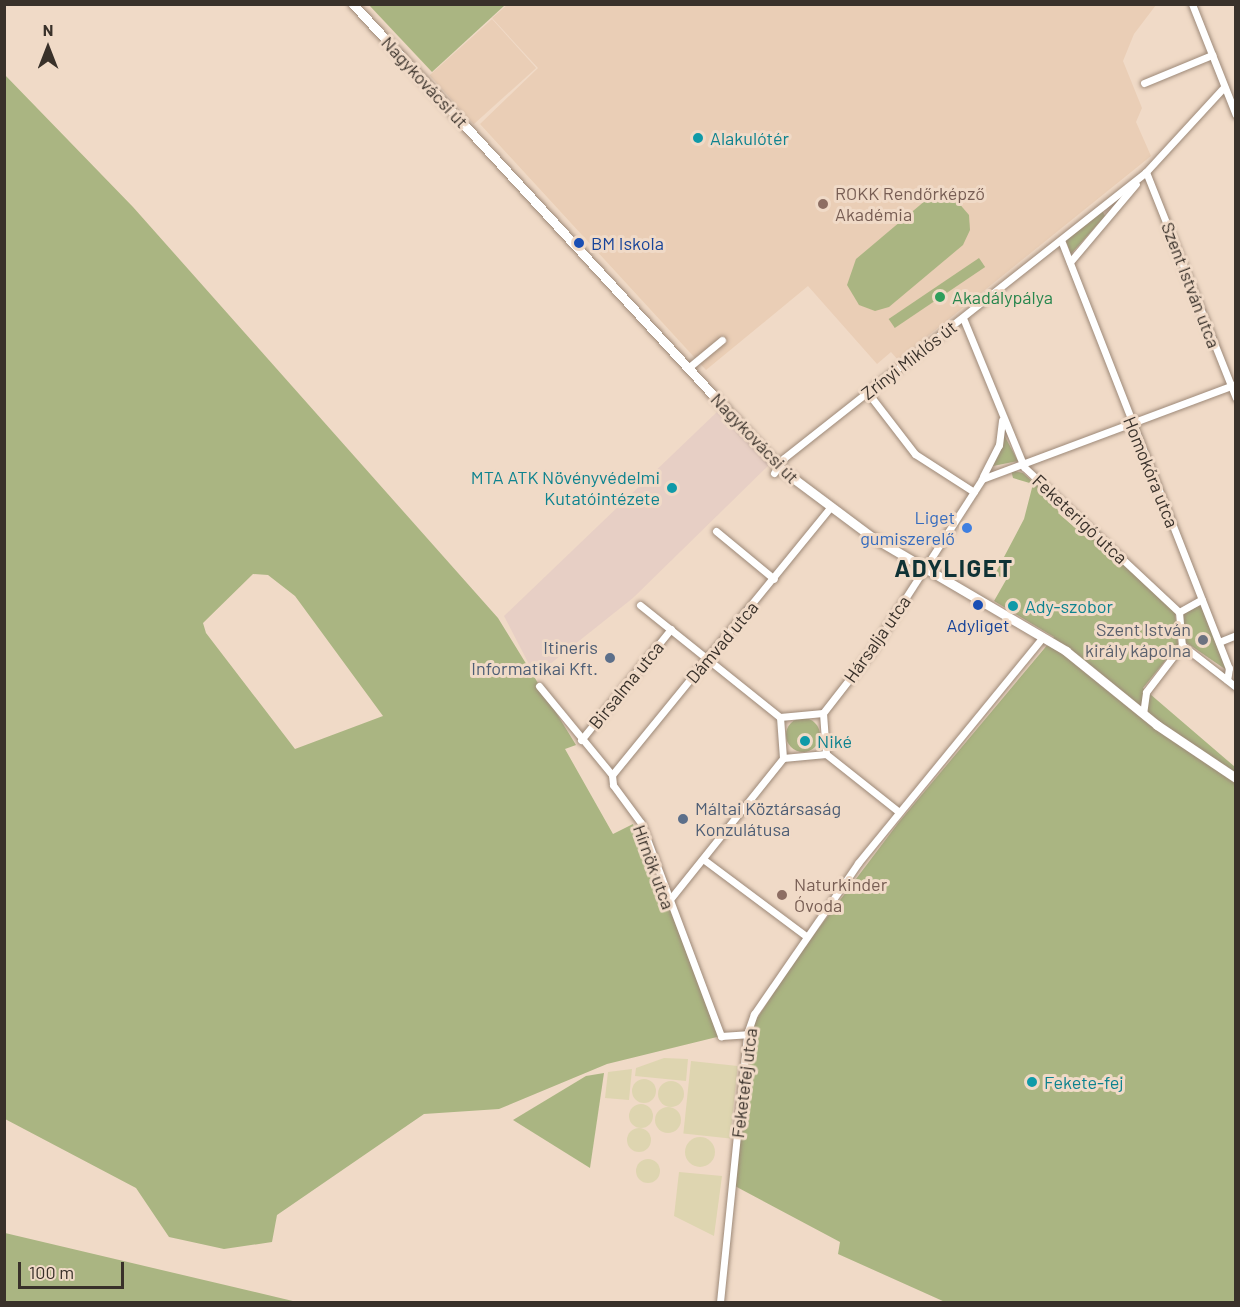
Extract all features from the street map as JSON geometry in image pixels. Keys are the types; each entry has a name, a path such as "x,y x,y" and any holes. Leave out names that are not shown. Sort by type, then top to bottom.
{"street":[{"name":"Nagykovácsi út","path":"353,4 688,368 776,470 830,508 1043,637 1143,714 1236,778"},
{"path":"1192,4 1236,115"},
{"path":"1144,83 1212,55"},
{"name":"Zrínyi Miklós út","path":"1070,262 1146,172 1224,87"},
{"name":"Zrínyi Miklós út","path":"776,470 784,458 1146,172"},
{"name":"Szent István utca","path":"1146,172 1233,385 1236,398"},
{"name":"Homokóra utca","path":"1061,240 1219,642 1231,674 1227,680"},
{"name":"Feketerigó utca","path":"963,318 1024,467 1179,612"},
{"path":"688,368 722,340"},
{"path":"982,479 1005,467 1024,467 1233,385"},
{"path":"868,393 915,454 974,492"},
{"name":"Hársalja utca","path":"823,713 927,566 982,479 999,445 1002,414"},
{"name":"Dámvad utca","path":"612,775 830,508"},
{"path":"716,531 774,579"},
{"path":"1143,714 1146,692 1182,645 1179,612 1202,599"},
{"path":"640,605 780,717 823,713 826,754"},
{"name":"Birsalma utca","path":"581,740 671,629"},
{"path":"1219,642 1236,635"},
{"name":"Feketefej utca","path":"720,1302 747,1034 763,996 898,812 1043,637"},
{"path":"1182,645 1236,687"},
{"name":"Hírnök utca","path":"539,686 612,775 613,784 641,823 667,903 721,1036 747,1034"},
{"path":"667,903 783,758 780,717"},
{"path":"783,758 826,754 898,812"},
{"path":"703,859 806,936"}],"shaded area":[{"name":"ROKK Rendőrképző Akadémia","path":"507,5 1156,5 1134,34 1123,61 1142,108 1136,122 1151,156 898,360 891,352 877,364 808,286 706,370 480,124 538,68 492,18"},
{"path":"492,19 536,68 474,124 430,75"},
{"path":"719,410 770,464 633,598 535,676 504,616"}],"green space":[{"path":"369,5 505,5 432,72"},
{"path":"4,74 133,207 498,618 576,745 565,749 613,834 633,824 645,865 667,903 721,1036 607,1064 499,1109 424,1114 277,1215 272,1242 224,1249 169,1237 136,1188 5,1119","holes":["253,574 268,575 295,596 383,716 295,749 206,633 203,623"]},
{"path":"942,196 957,201 969,215 970,230 963,245 889,307 875,311 859,305 847,285 856,259 926,200"},
{"path":"1102,210 1105,216 1071,254 1065,239"},
{"path":"979,258 985,267 895,328 889,319"},
{"path":"1004,435 1018,461 993,466 993,463"},
{"path":"1011,470 1023,473 1062,508 1058,513 1088,539 1093,535 1175,612 1178,645 1143,688 1235,767 1235,1302 945,1302 838,1254 840,1242 733,1185 747,1034 797,957 899,822 1054,637 994,601 1006,580 995,574 1024,519 1033,484 1013,478"},
{"path":"1200,604 1225,669 1184,641 1182,614"},
{"path":"803,718 815,723 820,735 815,747 803,752 791,747 786,735 791,723"},
{"path":"604,1073 590,1168 513,1120 586,1076"},
{"path":"5,1233 297,1302 5,1302"}],"sand":[{"path":"664,1058 688,1059 686,1081 635,1076 636,1068"},
{"path":"691,1061 738,1066 730,1139 683,1134"},
{"path":"632,1069 629,1100 605,1098 608,1072"},
{"path":"644,1079 653,1082 656,1091 653,1100 644,1103 635,1100 632,1091 635,1082"},
{"path":"671,1081 680,1085 684,1094 680,1103 671,1107 662,1103 658,1094 662,1085"},
{"path":"641,1104 650,1107 653,1116 650,1125 641,1128 632,1125 629,1116 632,1107"},
{"path":"668,1107 677,1111 681,1120 677,1129 668,1133 659,1129 655,1120 659,1111"},
{"path":"639,1128 648,1131 651,1140 648,1149 639,1152 630,1149 627,1140 630,1131"},
{"path":"700,1137 711,1141 715,1152 711,1163 700,1167 689,1163 685,1152 689,1141"},
{"path":"648,1159 653,1160 659,1166 659,1176 653,1182 648,1183 643,1182 637,1176 636,1171 637,1166 643,1160"},
{"path":"679,1172 722,1176 714,1236 674,1216"}],"place":[{"name":"Alakulótér","path":"698,138"},
{"name":"ROKK Rendőrképző Akadémia","path":"823,204"},
{"name":"BM Iskola","path":"579,243"},
{"name":"Akadálypálya","path":"940,297"},
{"name":"MTA ATK Növényvédelmi Kutatóintézete","path":"672,488"},
{"name":"Liget gumiszerelő","path":"967,528"},
{"name":"Adyliget","path":"978,605"},
{"name":"Ady-szobor","path":"1013,606"},
{"name":"Szent István király kápolna","path":"1203,640"},
{"name":"Itineris Informatikai Kft.","path":"610,658"},
{"name":"Niké","path":"805,741"},
{"name":"Máltai Köztársaság Konzulátusa","path":"683,819"},
{"name":"Naturkinder Óvoda","path":"782,895"},
{"name":"Fekete-fej","path":"1032,1082"}],"district":[{"name":"ADYLIGET","path":"954,568"}]}
